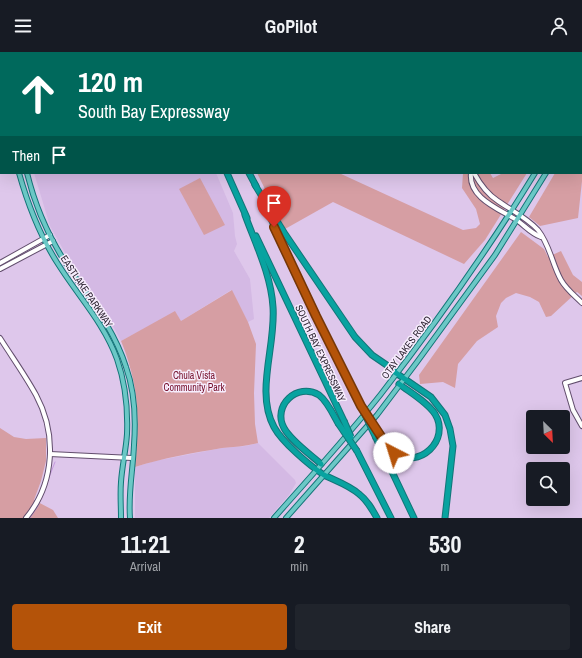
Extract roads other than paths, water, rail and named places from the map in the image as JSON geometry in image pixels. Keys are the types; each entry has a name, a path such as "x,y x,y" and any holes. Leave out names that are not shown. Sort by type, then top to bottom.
{"highway":[{"name":"SOUTH BAY EXPRESSWAY","path":"227,174 341,422"},
{"name":"SOUTH BAY EXPRESSWAY","path":"250,174 316,316 361,406 414,518"},
{"path":"255,185 285,234 351,332 368,351 391,368 396,374 430,397 445,415 450,429 452,451 446,518"},
{"path":"245,215 266,272 272,299 273,327 266,392 268,411 274,428 283,440 317,470 324,475 348,486 359,494 368,503 377,518"},
{"path":"361,406 389,449 397,455 406,458 415,458 424,455 432,449 437,441 439,430 435,415 416,395 400,384"},
{"path":"321,464 285,431 281,420 281,411 288,398 295,393 304,391 313,392 323,399 341,422 391,518"}],"main road":[{"name":"EASTLAKE PARKWAY","path":"19,174 33,216 46,244 58,264 100,322 117,360 125,397 127,417 127,436 121,482 121,518"},
{"name":"EASTLAKE PARKWAY","path":"27,174 33,197 53,241 66,264 99,312 116,341 126,368 133,393 135,425 130,490 130,518"},
{"name":"OTAY LAKES ROAD","path":"274,518 356,424 396,374 464,283 509,216 534,174"},
{"name":"OTAY LAKES ROAD","path":"286,518 377,415 495,255 545,174"},
{"path":"105,331 108,332 113,340 116,341"}],"street":[{"path":"471,174 470,178 474,188 490,205 517,220 536,235 542,237"},
{"path":"475,174 483,188 489,194 534,226 549,248 561,280 582,303"},
{"path":"0,263 50,235"},
{"path":"0,269 53,241"},
{"path":"0,338 36,395 44,412 50,442 49,466 44,488 34,508 26,518"},
{"path":"582,378 565,383 573,410 582,426"},
{"path":"50,454 132,458"}],"waterway":[{"path":"30,518 38,506 55,462"}],"park label":[{"name":"Chula Vista Community Park","path":"194,380"}]}
